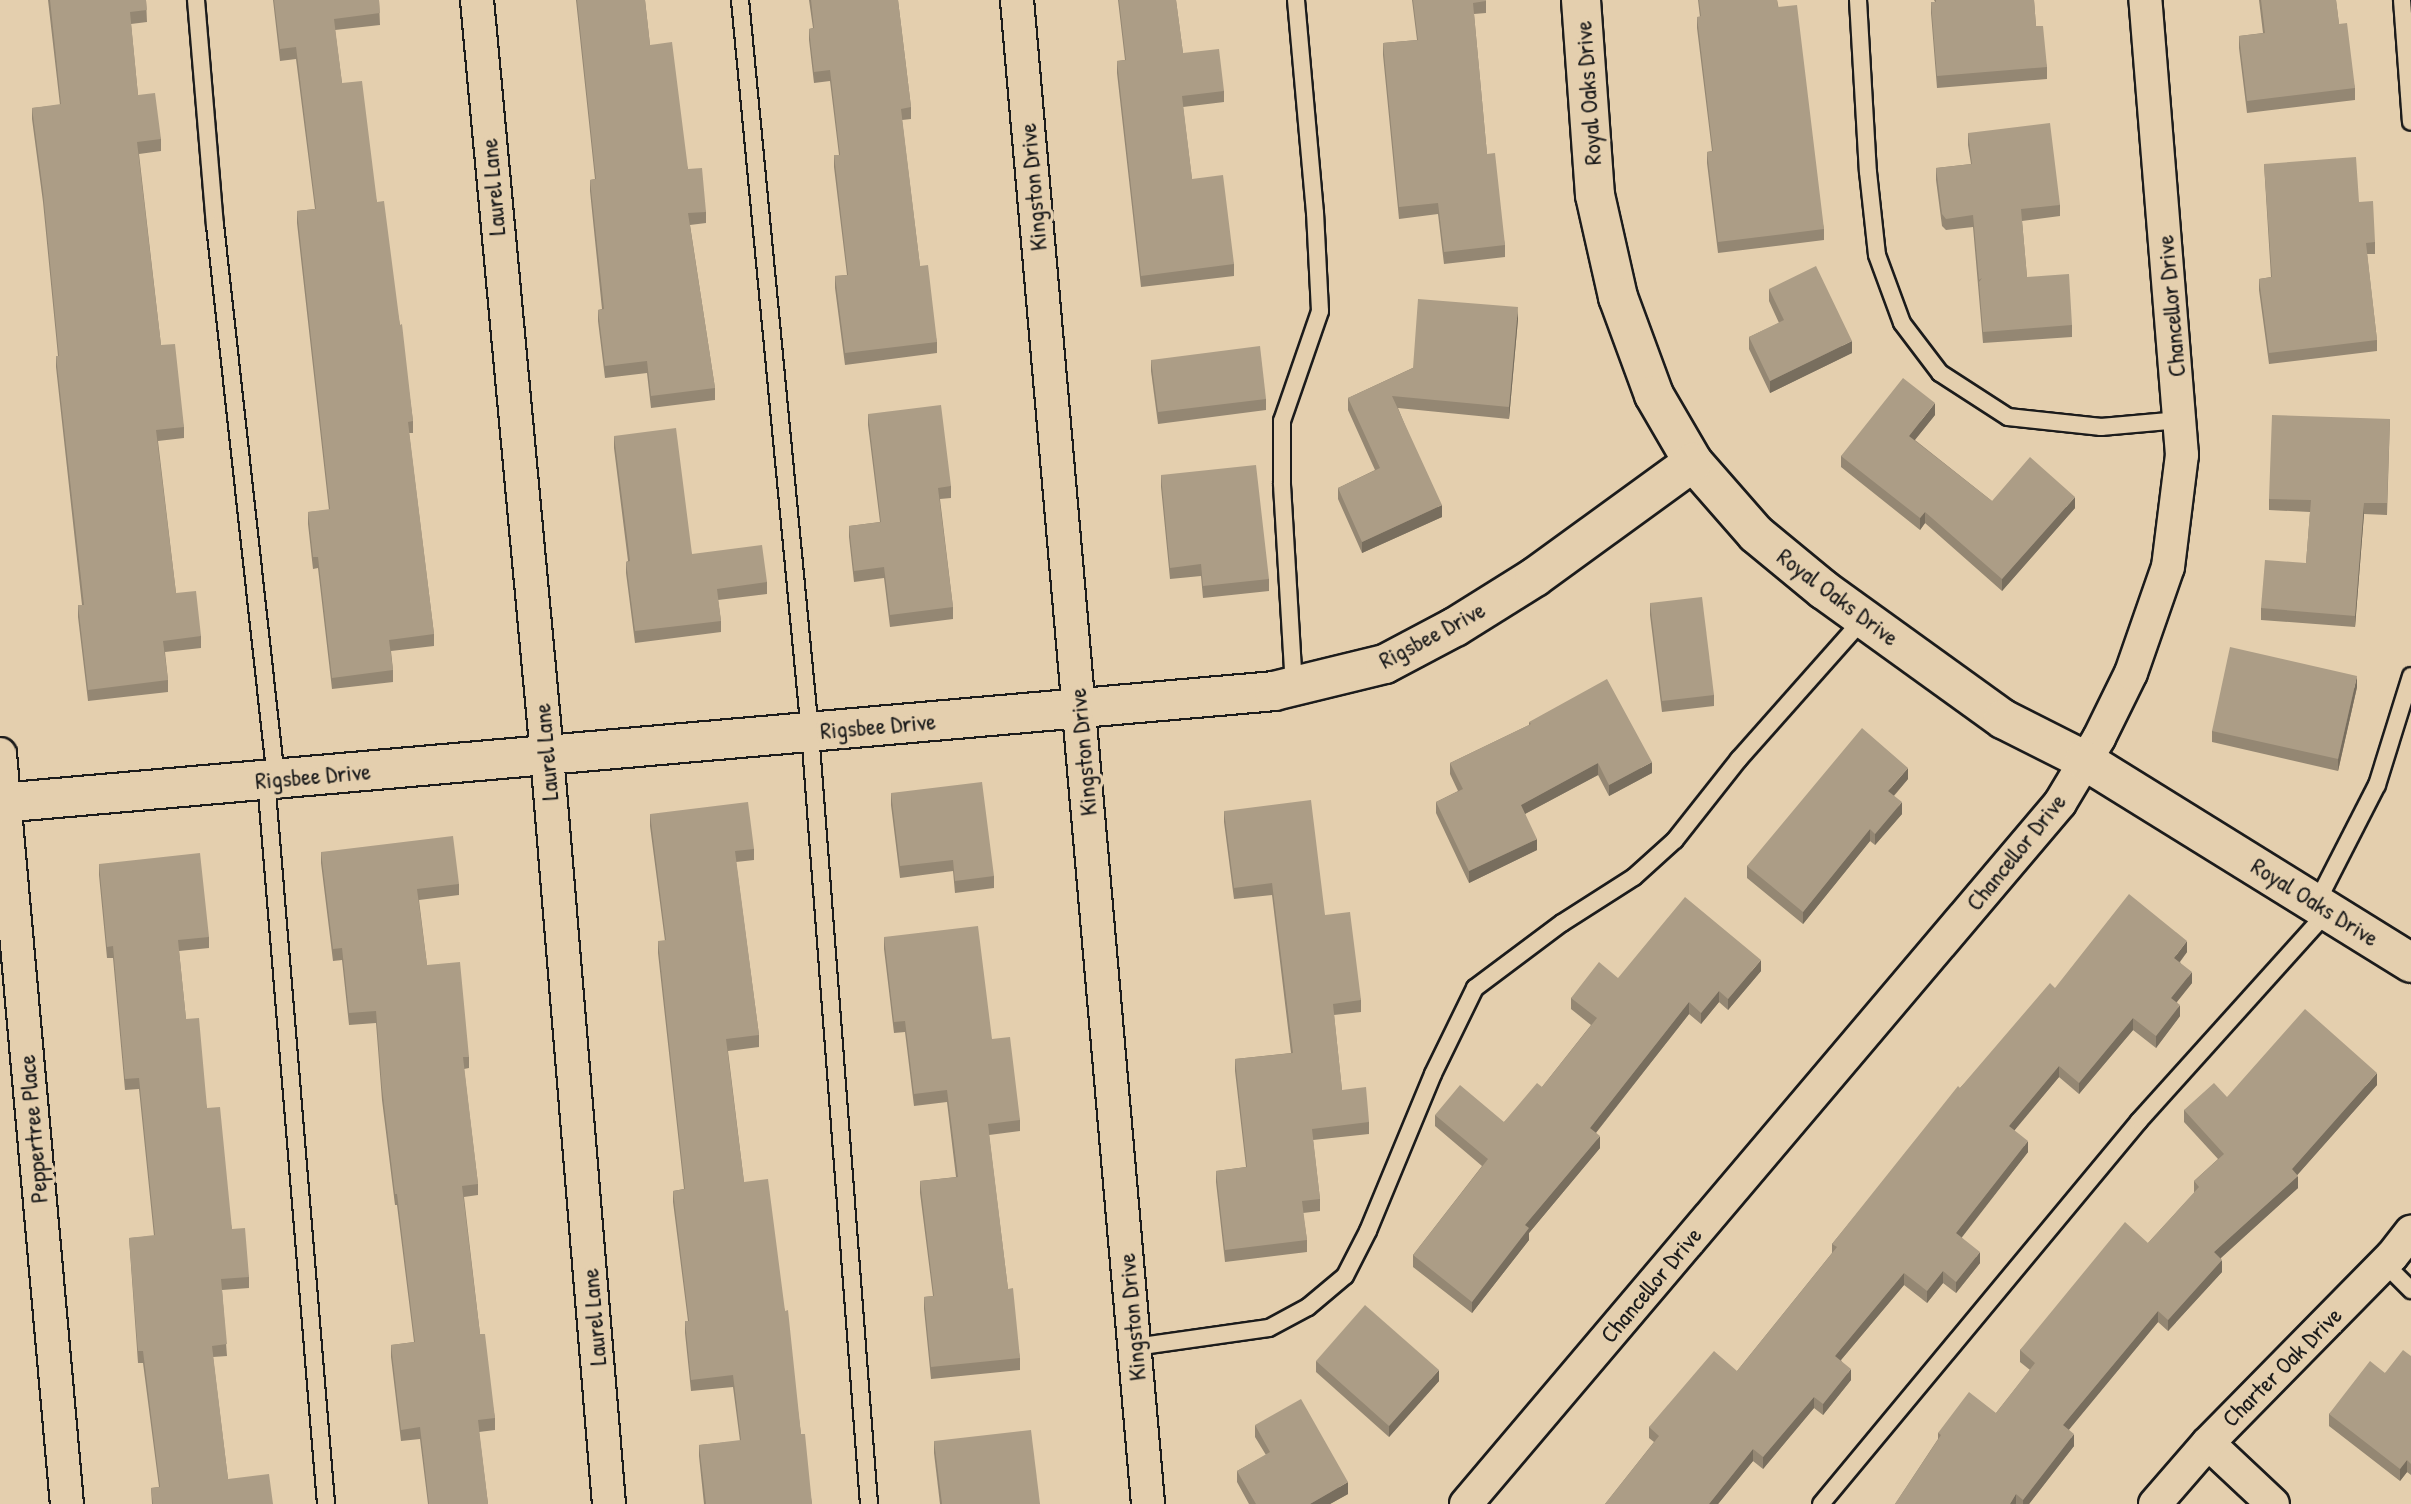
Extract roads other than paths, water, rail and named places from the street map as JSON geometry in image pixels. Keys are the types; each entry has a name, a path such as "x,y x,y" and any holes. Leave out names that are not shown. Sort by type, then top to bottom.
{"street":[{"name":"Laurel Lane","path":"477,0 547,755 609,1504"},
{"name":"Kingston Drive","path":"1017,0 1148,1504"},
{"name":"Royal Oaks Drive","path":"1581,0 1595,195 1618,297 1654,395 1693,462 1755,534 1824,590 2003,719 2084,760 2411,963"},
{"name":"Chancellor Drive","path":"1465,1504 2060,803 2099,738 2131,673 2168,567 2182,455 2145,0"},
{"name":"Rigsbee Drive","path":"2,803 1080,709 1294,687 1385,664 1455,627 1535,577 1693,462"},
{"name":"Peppertree Place","path":"0,754 2,803 67,1504"},
{"name":"Charter Oak Drive","path":"2155,1504 2208,1443 2385,1264 2411,1232"},
{"path":"2208,1443 2273,1504"}],"lane":[{"path":"196,0 215,225 271,780 326,1504"},
{"path":"740,0 810,732 869,1504"},
{"path":"1294,687 1282,483 1282,421 1320,311 1315,214 1296,0"},
{"path":"1858,0 1868,172 1877,255 1902,323 1940,373 2008,417 2101,427 2180,420"},
{"path":"2402,0 2411,122"},
{"path":"1135,1347 1269,1328 1308,1307 1345,1276 1368,1231 1433,1074 1475,988 1562,923 1634,877 1675,840 1739,758 1864,618"},
{"path":"1821,1504 2139,1121 2323,906 2377,785 2411,676"},
{"path":"2385,1264 2411,1290"}]}
